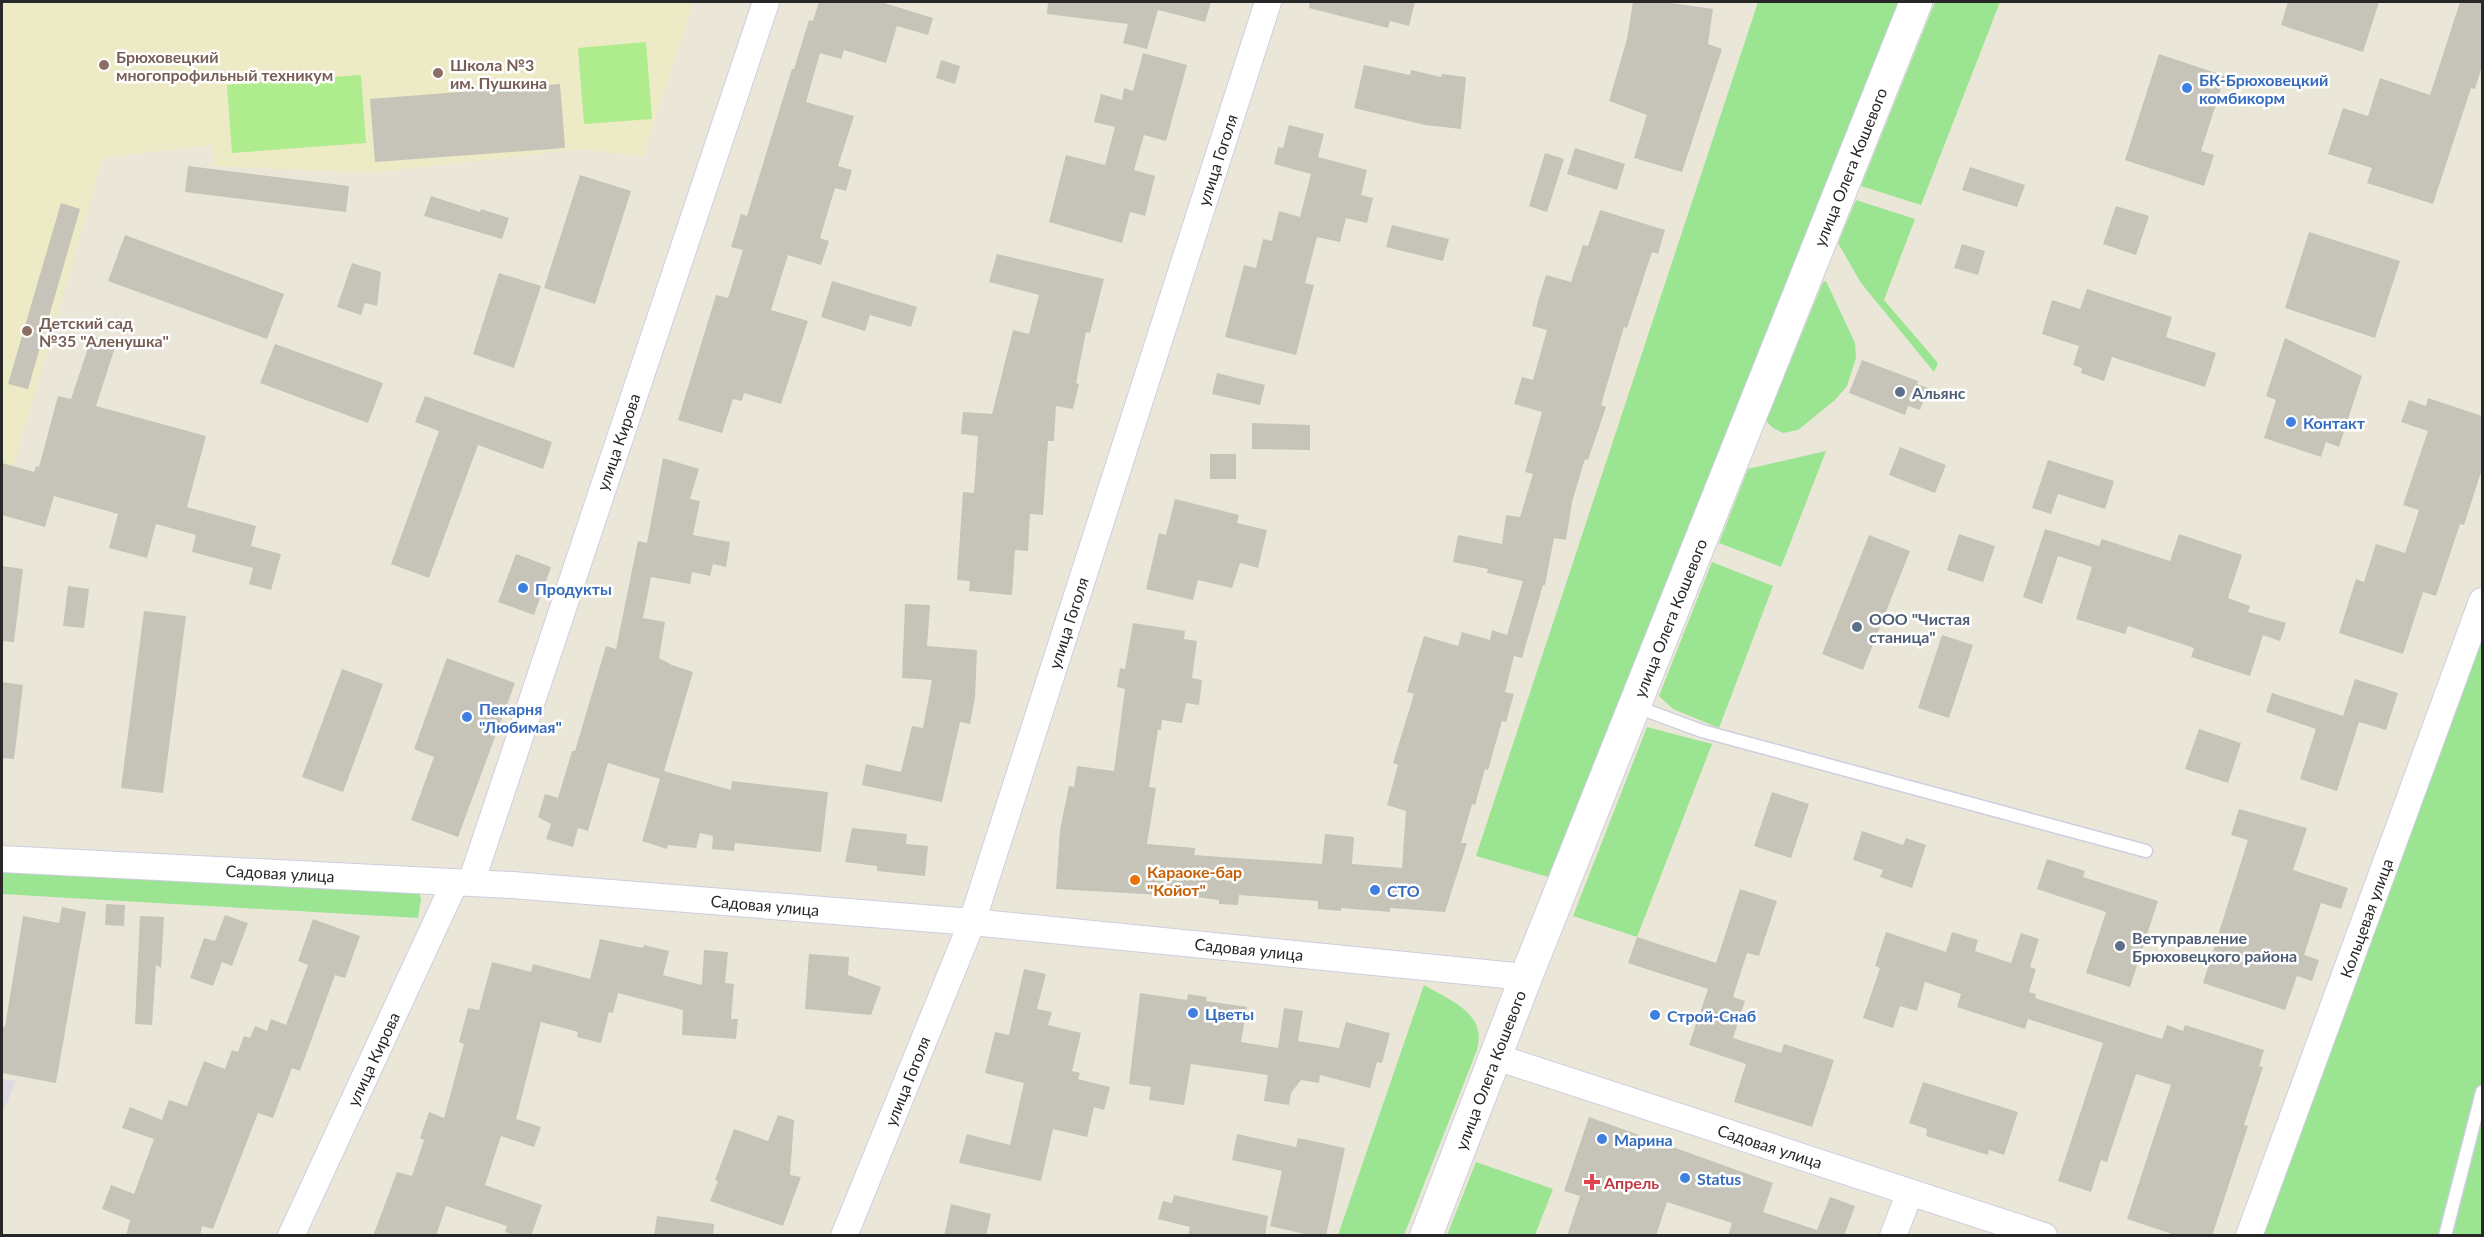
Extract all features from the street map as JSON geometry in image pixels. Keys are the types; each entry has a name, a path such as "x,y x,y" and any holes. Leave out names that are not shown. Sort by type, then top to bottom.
{"street":[{"name":"улица Кирова","path":"291,1236 463,883 766,2"},
{"name":"улица Гоголя","path":"844,1236 972,922 1268,2"},
{"name":"улица Олега Кошевого","path":"1426,1236 1634,706 1916,2"},
{"name":"Кольцевая улица","path":"2249,1236 2482,601"},
{"name":"Садовая улица","path":"2,859 463,883 972,922 1526,978"},
{"name":"Садовая улица","path":"1496,1057 2044,1236"},
{"path":"1893,1236 1910,1192"}],"lane":[{"path":"1634,706 1702,731 2146,851"},
{"path":"2445,1236 2482,1092"}],"shaded area":[{"name":"Школа №3 им. Пушкина","path":"2,2 693,2 643,157 583,149 368,173 214,166 212,145 103,158 2,504"},
{"path":"2,1079 16,1081 2,1114"}],"green space":[{"path":"1758,2 1900,2 1552,878 1476,856"},
{"path":"1935,2 2000,2 1921,205 1861,186"},
{"path":"646,42 652,119 584,124 578,48"},
{"path":"361,75 366,143 232,153 227,85"},
{"path":"1856,200 1915,219 1884,300 1938,363 1934,372 1861,283 1838,243"},
{"path":"1826,281 1855,343 1856,358 1847,386 1835,400 1798,430 1783,433 1766,421 1823,282"},
{"path":"1826,451 1781,567 1719,543 1748,469"},
{"path":"1712,562 1773,586 1719,728 1673,709 1659,696"},
{"path":"2482,625 2482,1235 2258,1236"},
{"path":"1647,727 1712,744 1637,937 1573,916"},
{"path":"2,865 419,891 421,899 418,918 2,894"},
{"path":"1424,985 1456,1003 1470,1016 1479,1033 1477,1050 1404,1235 1338,1235"},
{"path":"1476,1162 1553,1189 1535,1235 1447,1235"}],"building":[{"path":"819,2 881,2 933,18 928,35 897,26 886,63 844,50 841,59 820,53 806,102 854,116 838,166 852,170 846,191 835,188 820,238 829,241 821,265 788,255 771,310 808,321 781,404 744,393 742,401 733,399 722,433 678,420 716,295 728,298 743,250 731,247 741,214 747,216 792,69 794,69 809,20 813,21"},
{"path":"1048,2 1211,2 1205,22 1158,10 1147,49 1123,43 1128,24 1047,14"},
{"path":"1310,2 1415,2 1409,26 1390,21 1388,28 1309,8"},
{"path":"1633,2 1664,2 1713,9 1708,44 1722,49 1682,172 1634,158 1647,115 1609,101 1627,39"},
{"path":"2288,2 2379,2 2363,52 2281,25"},
{"path":"2460,2 2482,2 2482,66 2475,89 2471,88 2433,204 2367,183 2372,168 2328,154 2343,108 2368,116 2380,78 2430,95"},
{"path":"1143,53 1187,65 1166,141 1144,135 1134,170 1155,176 1145,216 1130,212 1122,243 1049,222 1066,155 1105,165 1115,127 1094,122 1101,94 1122,100 1124,88 1133,91"},
{"path":"2159,54 2225,76 2201,151 2214,155 2204,186 2125,160"},
{"path":"941,60 960,66 955,84 936,78"},
{"path":"1364,65 1410,75 1411,70 1441,77 1442,74 1466,77 1461,129 1425,125 1354,108"},
{"path":"560,84 565,148 375,162 370,99"},
{"path":"1289,125 1324,134 1318,157 1367,170 1361,195 1373,198 1367,223 1346,218 1340,242 1317,237 1305,283 1314,285 1296,355 1225,337 1244,265 1256,268 1263,239 1272,241 1279,211 1300,217 1311,174 1274,164 1278,147 1283,148"},
{"path":"1575,148 1625,164 1617,190 1567,174"},
{"path":"1545,153 1564,159 1547,212 1529,206"},
{"path":"188,166 349,186 346,212 185,192"},
{"path":"1970,167 2025,185 2017,207 1962,190"},
{"path":"580,175 631,191 595,304 544,288"},
{"path":"431,196 480,212 481,209 509,218 502,239 424,216"},
{"path":"61,203 80,209 28,389 8,384"},
{"path":"2116,206 2149,216 2136,255 2103,244"},
{"path":"1600,210 1665,230 1658,254 1652,252 1627,328 1624,327 1601,405 1606,407 1588,460 1585,459 1572,502 1566,540 1554,538 1545,585 1543,585 1522,658 1514,656 1505,692 1514,694 1506,722 1502,721 1488,770 1485,769 1475,805 1472,804 1461,843 1467,843 1445,912 1390,908 1390,912 1341,908 1341,911 1318,909 1318,901 1239,895 1238,905 1219,904 1219,900 1196,897 1056,889 1060,830 1069,786 1074,787 1077,766 1114,771 1125,689 1117,687 1120,668 1125,669 1133,623 1185,631 1184,639 1197,641 1192,678 1202,680 1199,705 1186,703 1182,723 1162,720 1161,730 1158,730 1149,787 1156,788 1147,844 1195,848 1194,855 1322,864 1325,834 1354,837 1352,864 1402,868 1406,811 1387,805 1398,765 1393,763 1414,694 1407,692 1424,636 1458,646 1462,632 1490,640 1492,630 1507,635 1523,581 1487,573 1488,569 1453,562 1458,535 1502,544 1506,515 1520,517 1533,474 1525,472 1542,412 1514,404 1522,377 1533,380 1547,330 1532,326 1538,301 1546,275 1571,282 1583,245 1588,246"},
{"path":"1392,225 1449,239 1443,261 1386,247"},
{"path":"2309,232 2400,261 2375,338 2285,308"},
{"path":"125,235 284,294 267,339 108,281"},
{"path":"1962,244 1985,251 1978,275 1954,268"},
{"path":"997,254 1104,279 1090,333 1086,332 1073,409 1056,406 1054,441 1048,441 1043,515 1030,514 1028,551 1015,550 1012,595 969,591 970,581 957,580 963,492 974,493 978,436 961,434 963,412 992,414 1013,330 1029,334 1039,295 989,282"},
{"path":"352,263 381,272 377,306 365,303 361,315 337,307"},
{"path":"499,273 541,286 514,368 473,354"},
{"path":"832,281 917,307 911,327 870,315 865,331 821,317"},
{"path":"2087,289 2172,317 2166,337 2216,353 2205,387 2112,357 2104,381 2081,373 2082,368 2073,365 2079,346 2042,334 2052,300 2080,309"},
{"path":"92,336 116,344 96,406 206,436 187,507 256,526 251,546 281,554 271,590 249,584 253,568 192,552 196,535 156,524 147,558 109,548 118,514 54,496 45,527 2,515 2,463 34,472 36,466 39,467 58,396 71,399"},
{"path":"2285,338 2362,376 2339,447 2326,442 2321,457 2264,438 2276,400 2266,396"},
{"path":"275,344 383,383 368,423 260,383"},
{"path":"1862,360 1918,381 1917,384 1928,388 1920,410 1908,406 1905,415 1849,393"},
{"path":"1217,373 1265,385 1260,405 1212,394"},
{"path":"425,396 552,442 543,469 478,445 429,578 391,564 439,431 415,422"},
{"path":"2428,398 2482,416 2482,469 2464,525 2460,524 2436,596 2423,592 2403,654 2339,633 2356,579 2364,582 2376,544 2405,553 2419,510 2403,505 2428,431 2401,422 2409,400 2426,406"},
{"path":"1252,423 1310,425 1310,450 1252,449"},
{"path":"1900,447 1946,465 1935,493 1889,475"},
{"path":"1210,454 1236,454 1236,479 1210,479"},
{"path":"663,458 699,469 690,499 700,501 693,535 730,542 726,567 713,564 710,576 692,572 690,584 651,577 643,618 665,622 659,658 693,672 664,771 731,790 732,781 828,792 821,852 735,843 734,851 712,849 713,836 700,833 696,848 668,845 667,849 642,841 660,779 608,763 588,831 578,828 573,847 546,839 551,824 538,817 545,794 558,798 572,751 575,751 606,646 616,649 638,541 647,543"},
{"path":"2048,460 2114,481 2105,509 2058,494 2051,514 2032,508"},
{"path":"1175,499 1239,515 1237,523 1267,530 1258,568 1240,563 1232,588 1198,580 1193,600 1146,589 1159,533 1166,535"},
{"path":"2045,529 2099,546 2102,539 2170,561 2179,534 2242,555 2228,598 2250,606 2248,612 2286,623 2280,641 2263,635 2250,676 2191,657 2194,648 2128,626 2125,634 2076,619 2092,567 2058,556 2042,604 2023,597"},
{"path":"1959,534 1995,546 1983,582 1947,570"},
{"path":"1869,535 1910,551 1863,670 1822,654"},
{"path":"516,554 551,567 534,615 498,602"},
{"path":"2,566 23,569 14,642 2,641"},
{"path":"68,586 89,589 84,628 63,626"},
{"path":"905,604 930,605 927,646 977,650 975,698 970,724 960,722 942,802 862,785 866,764 901,772 912,726 923,728 932,680 902,678"},
{"path":"144,611 186,616 163,793 121,788"},
{"path":"1942,635 1973,645 1949,718 1918,708"},
{"path":"447,658 515,683 458,837 411,820 434,757 414,749"},
{"path":"342,669 383,684 343,792 302,777"},
{"path":"2355,679 2398,693 2386,730 2359,722 2337,791 2300,779 2316,729 2266,712 2272,693 2343,716"},
{"path":"2,682 23,685 14,759 2,758"},
{"path":"2199,729 2241,743 2228,783 2185,769"},
{"path":"1772,792 1809,804 1791,858 1754,846"},
{"path":"2239,809 2307,828 2293,870 2348,888 2341,909 2321,903 2304,955 2319,960 2312,981 2297,976 2285,1010 2203,983 2248,840 2231,835"},
{"path":"852,828 907,834 906,844 928,846 925,876 877,871 877,866 845,862"},
{"path":"1862,831 1903,845 1906,838 1926,845 1912,888 1880,877 1883,870 1853,860"},
{"path":"2047,859 2085,871 2083,877 2158,901 2130,987 2086,973 2106,912 2037,889"},
{"path":"1740,889 1777,901 1759,956 1747,953 1733,997 1745,1001 1733,1038 1781,1053 1784,1044 1834,1060 1812,1127 1734,1102 1746,1064 1689,1045 1708,989 1628,963 1637,937 1716,963"},
{"path":"106,904 125,905 124,926 105,925"},
{"path":"62,907 86,912 56,1083 2,1073 2,1026 5,1027 23,916 59,923"},
{"path":"225,915 248,923 232,966 222,962 213,986 190,978 204,938 215,941"},
{"path":"140,916 164,917 161,968 156,965 152,1025 135,1024"},
{"path":"313,919 360,936 345,978 335,975 300,1071 292,1068 273,1118 258,1113 213,1229 202,1226 200,1236 126,1236 130,1220 102,1209 111,1185 134,1194 154,1139 122,1128 130,1107 162,1120 169,1100 187,1106 204,1061 225,1069 232,1050 238,1052 244,1036 250,1038 255,1026 267,1031 271,1019 286,1025 308,965 298,961"},
{"path":"1886,932 1946,952 1952,932 1978,940 1975,951 2011,963 2021,933 2039,939 2030,967 2036,969 2029,992 2036,994 2035,998 2162,1039 2167,1025 2183,1031 2185,1025 2264,1050 2259,1066 2263,1067 2244,1125 2248,1126 2212,1236 2178,1236 2127,1219 2171,1085 2136,1074 2107,1162 2101,1160 2091,1192 2058,1181 2103,1043 2028,1019 2025,1029 1957,1007 1961,994 1925,982 1917,1011 1900,1006 1893,1028 1863,1018 1880,968 1875,966"},
{"path":"600,939 669,951 663,975 702,985 704,950 728,952 725,983 734,984 731,1019 738,1019 736,1039 682,1035 683,1010 618,993 613,1013 609,1012 601,1043 577,1037 578,1032 541,1022 516,1119 541,1127 534,1147 501,1136 485,1185 542,1205 531,1236 517,1236 505,1232 507,1226 446,1206 436,1236 373,1236 397,1172 412,1176 424,1140 420,1138 429,1112 444,1118 464,1044 459,1042 468,1008 479,1010 492,962 531,972 533,964 590,979"},
{"path":"809,954 849,957 848,975 881,987 871,1015 805,1009"},
{"path":"1024,969 1046,974 1037,1009 1052,1012 1048,1025 1081,1033 1072,1071 1080,1073 1078,1079 1110,1087 1104,1110 1094,1107 1087,1137 1053,1129 1041,1181 959,1163 967,1134 1010,1145 1024,1083 985,1073 995,1032 1009,1035"},
{"path":"1140,993 1187,1000 1188,994 1207,997 1206,1001 1247,1007 1241,1042 1278,1048 1284,1008 1303,1011 1298,1041 1339,1048 1346,1022 1390,1033 1382,1063 1377,1062 1370,1088 1320,1075 1319,1083 1301,1080 1291,1093 1289,1105 1264,1101 1268,1075 1191,1064 1184,1105 1149,1100 1151,1087 1129,1084"},
{"path":"1923,1082 2018,1112 2004,1155 1989,1150 1988,1155 1926,1136 1927,1129 1909,1123"},
{"path":"778,1115 794,1120 790,1175 801,1177 783,1226 710,1201 718,1181 715,1180 734,1129 768,1141"},
{"path":"1589,1117 1773,1183 1763,1212 1817,1230 1830,1197 1855,1206 1844,1236 1728,1236 1732,1223 1667,1202 1656,1236 1567,1236 1580,1196 1564,1191"},
{"path":"1237,1134 1296,1147 1298,1138 1345,1148 1326,1236 1313,1236 1270,1226 1282,1171 1232,1160"},
{"path":"1174,1195 1268,1216 1265,1236 1188,1236 1190,1227 1158,1219 1163,1201 1172,1203"},
{"path":"951,1204 991,1214 986,1236 944,1236"},
{"path":"657,1216 714,1224 713,1236 654,1236"}],"place":[{"name":"Брюховецкий многопрофильный техникум","path":"104,65"},
{"name":"Школа №3 им. Пушкина","path":"438,73"},
{"name":"БК-Брюховецкий комбикорм","path":"2187,88"},
{"name":"Детский сад №35 \"Аленушка\"","path":"27,331"},
{"name":"Альянс","path":"1900,392"},
{"name":"Контакт","path":"2291,422"},
{"name":"Продукты","path":"523,588"},
{"name":"ООО \"Чистая станица\"","path":"1857,627"},
{"name":"Пекарня \"Любимая\"","path":"467,717"},
{"name":"Караоке-бар \"Койот\"","path":"1135,880"},
{"name":"СТО","path":"1375,890"},
{"name":"Ветуправление Брюховецкого района","path":"2120,946"},
{"name":"Цветы","path":"1193,1013"},
{"name":"Строй-Снаб","path":"1655,1015"},
{"name":"Марина","path":"1602,1139"},
{"name":"Status","path":"1685,1178"},
{"name":"Апрель","path":"1592,1182"}]}
